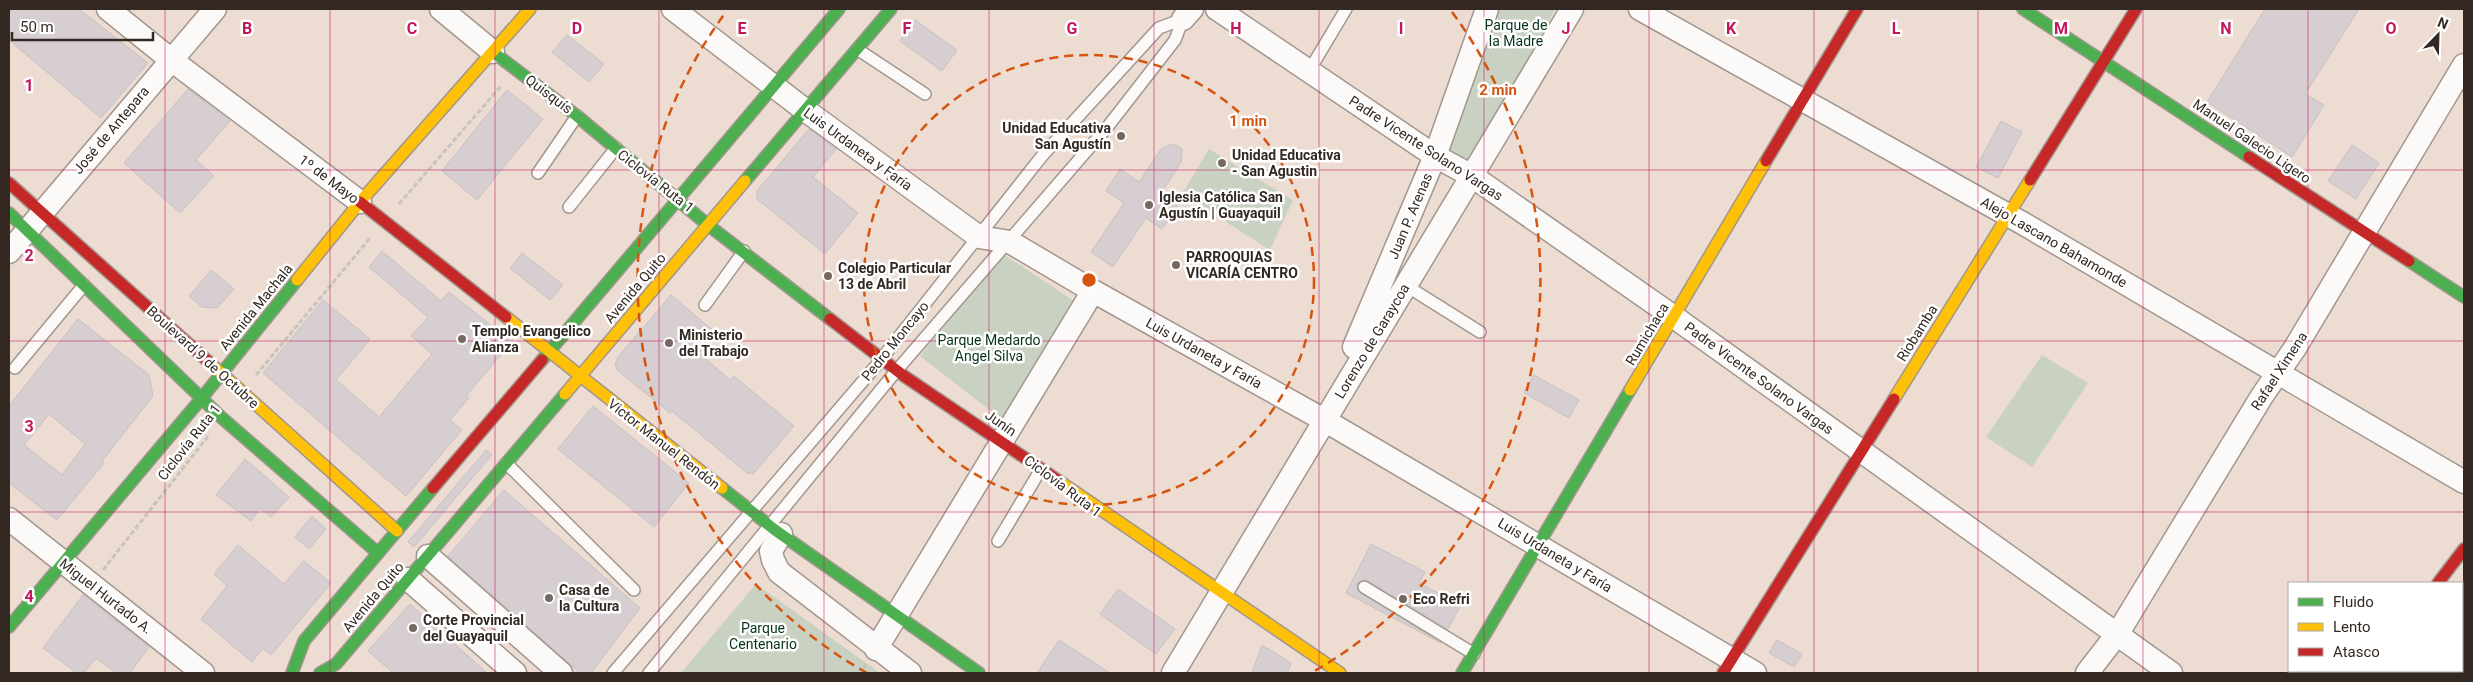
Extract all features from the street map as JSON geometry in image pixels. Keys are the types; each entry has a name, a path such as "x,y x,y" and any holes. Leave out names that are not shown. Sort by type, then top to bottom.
{"main road":[{"name":"Avenida Machala","path":"9,627 222,374 360,202 530,9"},
{"name":"Avenida Quito","path":"292,673 304,641 839,9"},
{"name":"Avenida Quito","path":"320,673 336,664 891,9"},
{"name":"Rumichaca","path":"1462,673 1857,9"},
{"name":"Manuel Galecio Ligero","path":"2023,9 2364,234 2464,297"},
{"name":"Riobamba","path":"1727,666 2009,216 2136,9"},
{"name":"Quisquís","path":"493,52 578,116 656,182"},
{"name":"Junín","path":"656,182 708,225 881,359 1340,673"},
{"name":"Boulevard 9 de Octubre","path":"9,183 397,531"},
{"name":"1º de Mayo","path":"360,202 548,352"},
{"name":"Boulevard 9 de Octubre","path":"9,213 201,399 378,553"},
{"path":"188,343 192,362"},
{"name":"Victor Manuel Rendón","path":"548,352 774,530 979,673"},
{"path":"197,380 201,399"},
{"path":"2439,582 2464,549"}],"street":[{"name":"1º de Mayo","path":"108,9 170,59 360,202"},
{"name":"José de Antepara","path":"9,252 170,59 215,9"},
{"name":"Quisquís","path":"441,9 493,52"},
{"name":"Luis Urdaneta y Faría","path":"673,9 804,110 979,237 1010,242 1093,291 1324,420 1539,545 1727,666 1754,673"},
{"name":"Padre Vicente Solano Vargas","path":"1217,9 1435,156 1472,176 1674,316 1860,452 2118,633 2171,673"},
{"name":"Juan P. Arenas","path":"1324,420 1435,156 1487,9"},
{"name":"Lorenzo de Garaycoa","path":"1173,673 1572,9"},
{"name":"Alejo Lascano Bahamonde","path":"1640,9 2009,216 2464,482"},
{"name":"Rafael Ximena","path":"2087,673 2118,633 2262,396 2278,374 2364,234 2464,65"},
{"path":"876,648 1000,441 1093,291"},
{"name":"Miguel Hurtado A.","path":"9,518 203,673"},
{"path":"774,530 771,551 779,572 910,673"},
{"path":"428,556 561,673"},
{"path":"408,579 515,673"}],"lane":[{"path":"1309,71 1346,9"},
{"name":"Pedro Moncayo","path":"612,673 881,359 1042,156 1159,28 1188,14"},
{"name":"Pedro Moncayo","path":"649,673 774,530 897,370 1010,242 1115,117 1175,40 1188,14"},
{"path":"857,49 925,94"},
{"path":"538,173 578,116"},
{"path":"569,207 616,148"},
{"path":"705,305 744,251"},
{"path":"14,368 84,285"},
{"path":"1405,285 1480,332"},
{"path":"506,463 634,590"},
{"path":"998,541 1041,469"},
{"path":"2452,582 2464,565"},
{"path":"1364,587 1474,654"}],"path":[{"path":"242,393 383,222 505,83"},
{"name":"Ciclovía Ruta 1","path":"100,574 222,418"}],"green space":[{"name":"Parque de la Madre","path":"1499,9 1555,9 1474,166 1447,151"},
{"path":"1209,149 1293,200 1270,250 1182,194"},
{"name":"Parque Medardo Angel Silva","path":"1003,254 1077,303 1001,419 920,356"},
{"path":"2042,355 2088,383 2032,467 1986,437"},
{"name":"Parque Centenario","path":"756,584 880,673 681,673"}],"building":[{"path":"9,9 79,9 148,63 101,118 9,40"},
{"path":"2265,9 2359,9 2305,94 2324,105 2292,157 2207,102"},
{"path":"915,20 957,50 942,71 900,41"},
{"path":"567,35 604,64 589,82 552,52"},
{"path":"188,89 230,121 196,160 214,176 180,213 124,163"},
{"path":"507,90 543,119 477,200 442,171"},
{"path":"2001,121 2022,132 1998,178 1976,167"},
{"path":"809,129 836,149 813,177 858,213 825,254 757,199 757,191"},
{"name":"Iglesia Católica San Agustín | Guayaquil","path":"1169,145 1176,145 1182,149 1181,162 1160,195 1178,206 1162,229 1146,218 1113,267 1091,252 1124,203 1106,191 1120,169 1139,182 1161,149"},
{"path":"2352,145 2379,163 2356,199 2328,181"},
{"path":"382,251 441,301 449,292 512,342 466,396 469,398 450,420 462,430 406,496 263,373 323,300 370,339 336,380 379,417 432,354 411,336 428,317 369,267"},
{"path":"522,253 563,285 550,300 510,268"},
{"path":"211,270 234,289 217,308 202,307 189,296"},
{"path":"671,295 716,333 699,353 730,380 734,376 794,426 753,474 747,473 672,411 670,413 618,371 615,365 618,357"},
{"path":"78,319 149,375 153,396 102,461 104,463 57,520 9,483 9,406","holes":["49,414 85,444 62,475 24,445"]},
{"path":"1534,375 1579,400 1569,418 1524,393"},
{"path":"593,406 689,483 654,527 558,449"},
{"path":"486,450 492,455 414,547 408,542"},
{"path":"245,459 289,497 271,517 260,508 251,521 216,495"},
{"name":"Casa de la Cultura","path":"504,490 640,608 591,673 580,673 448,556"},
{"path":"312,516 326,529 309,549 295,537"},
{"name":"Eco Refri","path":"1371,544 1425,572 1419,583 1461,605 1448,629 1367,580 1358,583 1358,591 1441,643 1346,593"},
{"path":"238,545 284,584 304,561 331,583 271,655 263,648 252,662 201,619 227,586 214,574"},
{"path":"1118,589 1175,629 1156,654 1100,614"},
{"path":"83,595 149,647 130,673 117,673 96,658 84,673 77,673 43,648"},
{"name":"Corte Provincial del Guayaquil","path":"410,604 487,673 393,673 368,651"},
{"path":"1059,640 1110,673 1037,673"},
{"path":"1777,640 1802,654 1794,667 1769,653"},
{"path":"1262,645 1291,663 1287,673 1252,673"}],"traffic: fast":[{"path":"542,360 839,9"},
{"path":"745,181 891,9"},
{"path":"2023,9 2249,157"},
{"path":"493,52 577,116 708,225 830,319"},
{"path":"9,213 222,418 378,553"},
{"path":"2409,261 2464,297"},
{"path":"9,627 201,399 297,280"},
{"path":"1462,673 1630,390"},
{"path":"320,673 336,664 565,394"},
{"path":"292,673 304,641 433,488"},
{"path":"722,488 775,530 979,673"}],"traffic: slow":[{"path":"297,280 360,202 530,9"},
{"path":"1630,390 1766,161"},
{"path":"1894,399 2030,180"},
{"path":"565,394 745,181"},
{"path":"506,317 722,488"},
{"path":"211,364 397,531"},
{"path":"1059,481 1340,673"}],"traffic: jam":[{"path":"1766,161 1857,9"},
{"path":"2030,180 2136,9"},
{"path":"2249,157 2409,261"},
{"path":"9,183 211,364"},
{"path":"360,202 506,317"},
{"path":"830,319 904,376 1059,481"},
{"path":"433,488 542,360"},
{"path":"1723,673 1894,399"},
{"path":"2439,582 2464,549"}],"place":[{"name":"Unidad Educativa San Agustín","path":"1121,136"},
{"name":"Unidad Educativa - San Agustin","path":"1222,163"},
{"name":"Iglesia Católica San Agustín | Guayaquil","path":"1149,205"},
{"name":"PARROQUIAS VICARÍA CENTRO","path":"1176,265"},
{"name":"Colegio Particular 13 de Abril","path":"828,276"},
{"name":"Templo Evangelico Alianza","path":"462,339"},
{"name":"Ministerio del Trabajo","path":"669,343"},
{"name":"Casa de la Cultura","path":"549,598"},
{"name":"Eco Refri","path":"1403,599"},
{"name":"Corte Provincial del Guayaquil","path":"413,628"}]}
